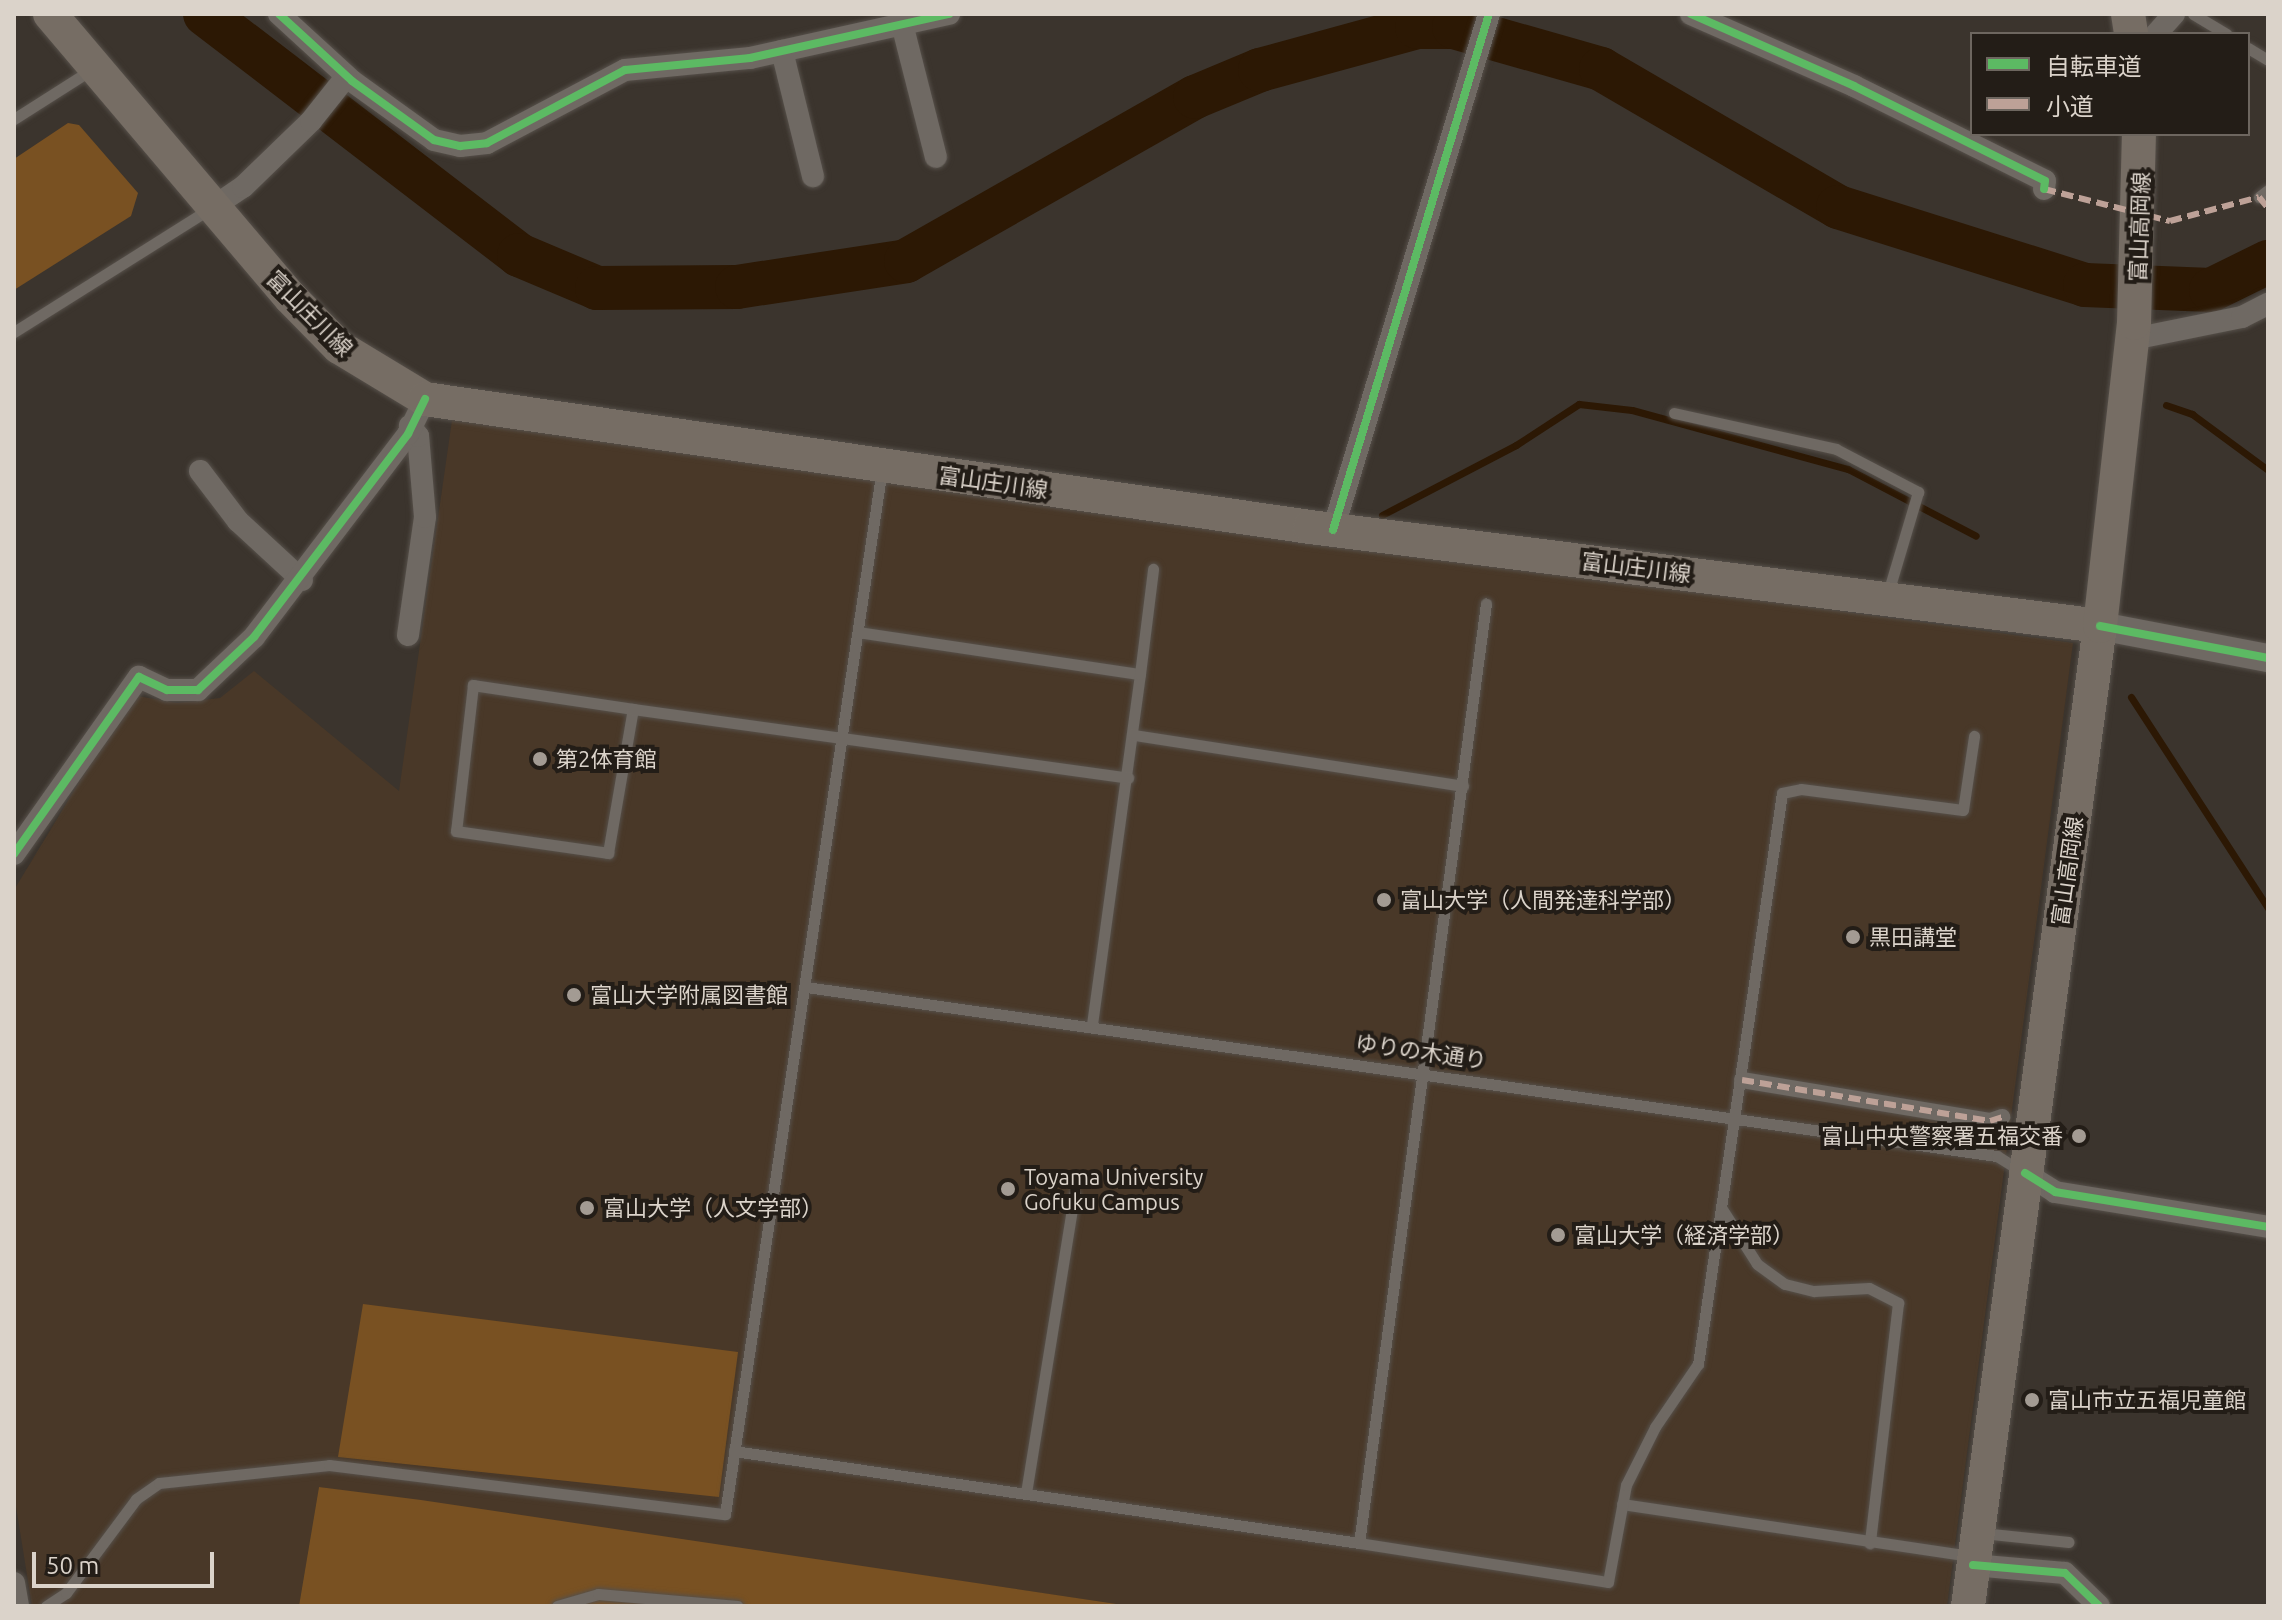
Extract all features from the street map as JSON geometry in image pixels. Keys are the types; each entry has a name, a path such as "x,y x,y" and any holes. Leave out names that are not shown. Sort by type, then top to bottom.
{"main road":[{"name":"富山庄川線","path":"50,14 213,207 339,347 417,412 882,466 1333,530 2100,626"},
{"name":"富山高岡線","path":"1968,1606 2100,626 2134,331 2138,269 2139,136"}],"street":[{"path":"279,14 308,36 340,86 434,140 460,146 487,143 625,70 782,51 943,15"},
{"path":"308,36 314,14"},
{"path":"1333,530 1489,14"},
{"path":"1691,14 1854,86 2045,181 2044,189"},
{"path":"2158,32 2174,14"},
{"path":"902,24 936,157"},
{"path":"782,51 813,176"},
{"path":"213,207 243,187 311,121 340,86"},
{"path":"2134,331 2242,317 2268,304"},
{"path":"14,854 139,677 167,690 198,690 254,637 302,580 417,412"},
{"path":"408,635 425,517 417,412"},
{"path":"200,471 238,521 302,580"},
{"path":"2100,626 2268,658"},
{"path":"1742,1080 1990,1121 2002,1117"},
{"path":"2025,1173 2055,1192 2268,1227"},
{"path":"1975,1552 2065,1573 2099,1606"},
{"path":"14,1583 18,1606"}],"lane":[{"path":"2193,14 2223,32"},
{"path":"2250,49 2268,60"},
{"path":"14,119 95,68"},
{"path":"14,332 213,207"},
{"path":"1674,413 1836,449 1918,492 1886,597"},
{"path":"46,1606 66,1593 136,1499 159,1483 329,1465 725,1514 882,466"},
{"path":"1092,1024 1134,735 1153,569"},
{"path":"1359,1543 1426,1072 1486,604"},
{"path":"858,632 1140,674"},
{"path":"633,709 608,853 456,831 473,685 633,709 842,742 1128,778"},
{"path":"1134,735 1463,786"},
{"path":"734,1451 1608,1582 1626,1485 1655,1427 1698,1364 1782,793 1801,789 1963,810 1974,736"},
{"name":"ゆりの木通り","path":"806,987 1092,1024 1997,1156 2025,1173"},
{"path":"1026,1493 1074,1195"},
{"path":"1722,1209 1757,1264 1785,1284 1814,1291 1869,1288 1898,1303 1870,1543"},
{"path":"1622,1504 1870,1543 1975,1552 2069,1542"},
{"path":"557,1606 598,1594 737,1606"}],"shaded area":[{"path":"68,123 79,125 138,193 131,216 14,290 14,159"},
{"name":"Toyama University Gofuku Campus","path":"452,420 2073,643 1947,1606 1130,1606 319,1487 299,1606 32,1606 14,1494 14,890 132,695 177,703 220,698 254,671 399,791"},
{"path":"363,1304 738,1352 719,1497 338,1457"},
{"path":"319,1487 421,1500 1130,1606 299,1606"}],"waterway":[{"path":"205,14 519,255 597,288 737,287 906,261 1195,97 1260,70 1417,27 1454,27 1601,69 1838,207 2085,285 2211,290 2268,262"},
{"path":"2248,273 2268,283"},
{"path":"1382,515 1516,445 1579,404 1632,410 1848,469 1976,536"},
{"path":"2166,405 2192,414 2268,470"},
{"path":"2131,697 2268,908"}],"marked path":[{"path":"2044,189 2170,221 2259,197 2268,208"},
{"path":"1742,1080 1990,1121 2002,1117"}],"cycle path":[{"path":"279,14 352,81 434,140 460,146 487,143 625,70 750,58 949,14"},
{"path":"1333,530 1489,14"},
{"path":"1691,14 1854,86 2045,181 2044,189"},
{"path":"14,854 139,677 167,690 198,690 254,637 408,434 425,399"},
{"path":"2100,626 2268,658"},
{"path":"2025,1173 2055,1192 2268,1227"},
{"path":"1973,1565 2065,1573 2099,1606"}],"place":[{"name":"第2体育館","path":"540,759"},
{"name":"富山大学（人間発達科学部）","path":"1384,900"},
{"name":"黒田講堂","path":"1853,937"},
{"name":"富山大学附属図書館","path":"574,995"},
{"name":"富山中央警察署五福交番","path":"2079,1136"},
{"name":"Toyama University Gofuku Campus","path":"1008,1189"},
{"name":"富山大学（人文学部）","path":"587,1208"},
{"name":"富山大学（経済学部）","path":"1558,1235"},
{"name":"富山市立五福児童館","path":"2032,1400"}]}
